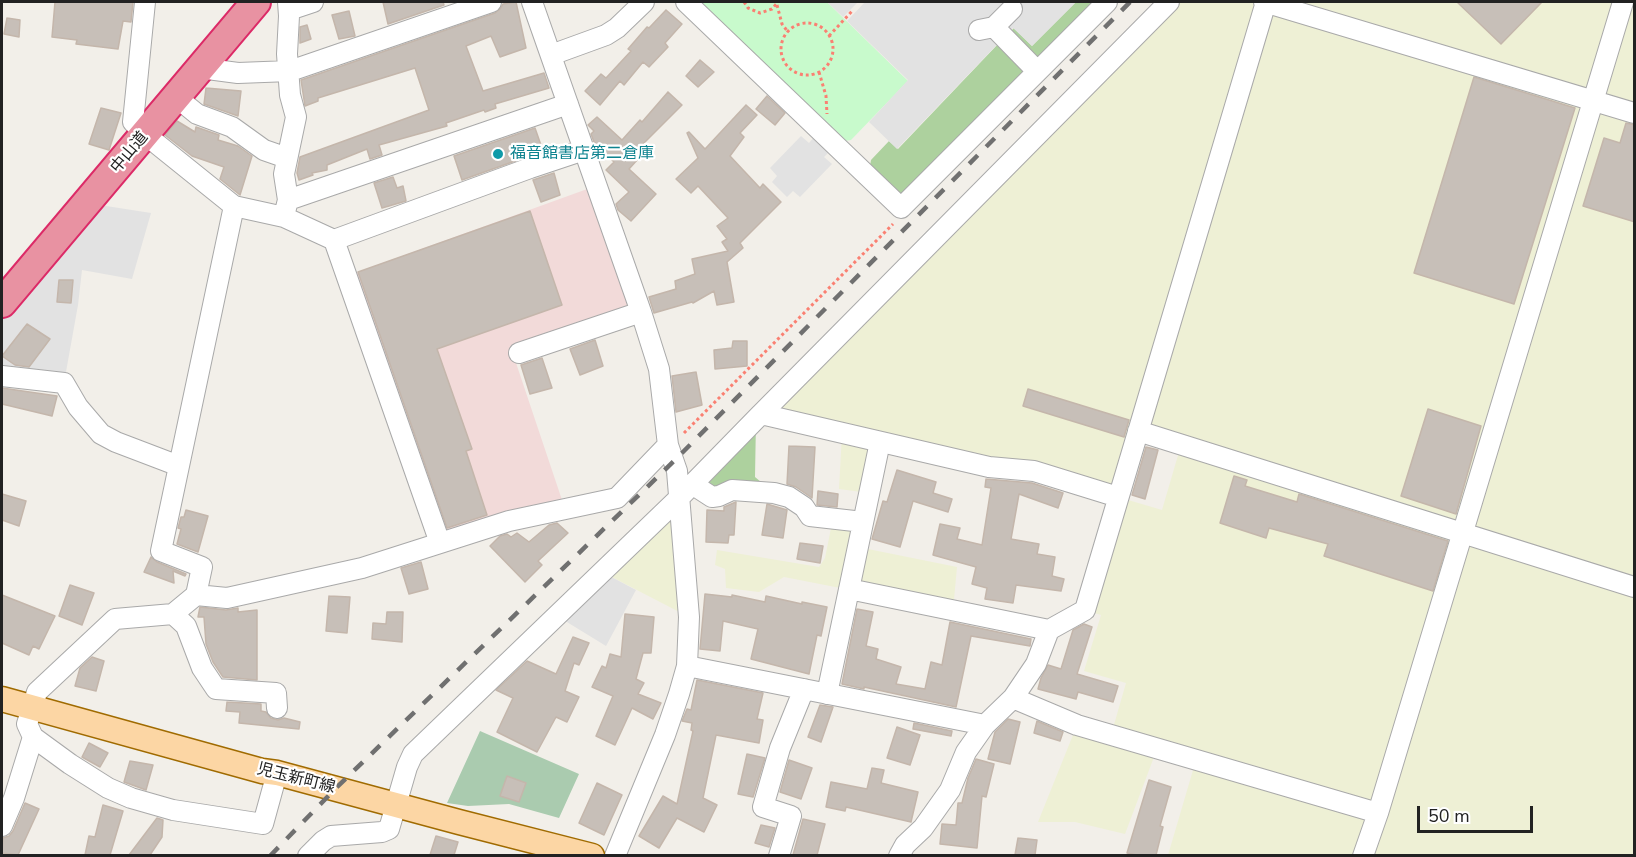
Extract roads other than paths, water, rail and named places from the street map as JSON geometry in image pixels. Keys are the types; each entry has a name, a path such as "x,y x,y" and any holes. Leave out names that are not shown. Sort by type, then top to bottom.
{"highway":[{"name":"中山道","path":"2,303 256,2"}],"main road":[{"name":"児玉新町線","path":"2,699 143,740 592,855"}],"street":[{"path":"145,2 133,122 234,206 286,208 568,105"},
{"path":"286,208 284,174 296,117 290,95 287,54 289,6 313,2"},
{"path":"200,68 238,73 290,71 491,2"},
{"path":"532,2 659,369 668,445 676,471 689,617 687,666 665,735 615,855"},
{"path":"551,55 606,35 644,2"},
{"path":"686,2 901,208 1107,2"},
{"path":"308,855 322,841 332,836 387,831 391,826 407,767 413,754 678,499 1169,2"},
{"path":"899,855 905,845 923,828 950,790 966,752 985,725 1013,698 1036,664 1049,630 1085,610 1265,2 1635,113"},
{"path":"1363,855 1378,813 1623,2"},
{"path":"1011,9 987,29 1037,71"},
{"path":"176,98 197,114 232,127 264,150 287,158"},
{"path":"334,240 584,150"},
{"path":"234,206 161,551 202,567 196,595 173,614 115,620 37,692 27,724 33,737 108,788 130,798 173,810 263,824 276,773"},
{"path":"286,208 334,240 440,543"},
{"path":"519,353 641,312"},
{"path":"2,376 64,383 78,407 101,434 179,466"},
{"path":"761,414 989,467 1034,471 1118,497"},
{"path":"1138,431 1635,587"},
{"path":"827,694 880,442"},
{"path":"196,595 227,597 362,568 509,521 617,498 668,445"},
{"path":"692,484 712,497 732,490 774,493 789,497 804,507 810,516 863,522"},
{"path":"849,589 1049,630"},
{"path":"173,614 186,626 202,668 216,689 276,693 277,708"},
{"path":"687,666 985,725"},
{"path":"779,855 791,816 763,807 780,748 804,689"},
{"path":"1013,698 1077,725 1378,813"},
{"path":"2,826 14,798 33,737"}],"railway":[{"path":"270,856 336,788 674,461 1130,2"}],"place":[{"name":"福音館書店第二倉庫","path":"498,154"}]}
